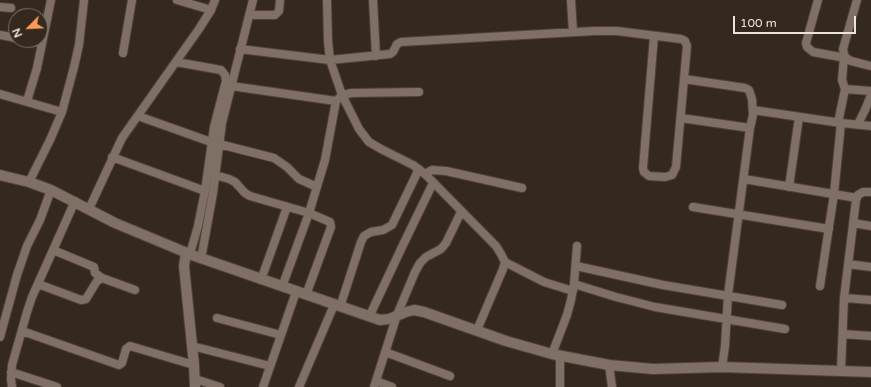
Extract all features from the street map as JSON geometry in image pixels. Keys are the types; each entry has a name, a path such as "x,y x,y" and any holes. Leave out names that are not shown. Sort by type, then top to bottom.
{"street":[{"path":"48,14 51,0"},
{"path":"29,182 62,112 79,45 84,0"},
{"path":"123,53 132,0"},
{"path":"177,0 211,10"},
{"path":"89,209 122,138 176,62 211,10 215,0"},
{"path":"220,387 195,383 184,266 193,256 216,176 215,143 222,123 253,0"},
{"path":"249,15 275,15 279,11 280,0"},
{"path":"327,0 330,60 339,98 359,129 369,142 414,165 422,172 496,246 505,262 544,282 635,303 726,320 785,329"},
{"path":"374,0 376,56"},
{"path":"571,0 573,32"},
{"path":"818,0 806,43 807,47 813,52 845,58 871,66"},
{"path":"820,286 834,194 840,123 845,89 842,80 845,58 844,49 858,0"},
{"path":"0,6 11,8"},
{"path":"240,49 330,60 390,54 393,52 397,44 401,42 573,32 617,32 654,36 681,39 685,41 687,46 676,167 672,174 665,177 646,174 644,168 654,36"},
{"path":"26,101 36,74 41,48"},
{"path":"176,62 221,70 225,74 226,81 220,101 215,143 193,256"},
{"path":"684,79 745,88 749,90 751,94 753,110 728,295 725,346 722,367"},
{"path":"231,86 339,98 352,93 419,92"},
{"path":"845,89 871,91"},
{"path":"0,94 62,112"},
{"path":"858,124 871,95"},
{"path":"282,287 317,187 325,160 339,98"},
{"path":"753,110 871,126"},
{"path":"138,116 215,143 274,158 287,167 299,180 317,187"},
{"path":"789,186 799,117"},
{"path":"681,118 750,128"},
{"path":"112,157 205,191"},
{"path":"299,387 337,306 364,236 371,232 383,230 392,224 422,172 432,170 446,171 522,188"},
{"path":"0,175 29,182 51,190 75,201 115,223 193,256 380,320 389,320 414,310 424,312 506,341 556,355 609,365 653,369 722,367 871,372"},
{"path":"216,176 235,182 245,193 250,196 309,213 330,222 331,227 281,335 263,387"},
{"path":"744,179 857,198"},
{"path":"370,317 402,246 433,183"},
{"path":"0,337 19,268 27,246 40,220 51,190"},
{"path":"841,370 844,298 857,198 858,195 863,192 871,192"},
{"path":"12,387 11,372 27,312 75,201"},
{"path":"261,280 287,207"},
{"path":"693,207 828,229"},
{"path":"392,387 375,384 397,316 420,263 446,243 461,212"},
{"path":"853,223 871,226"},
{"path":"560,387 556,355 574,288 577,246"},
{"path":"53,250 94,267 95,273 102,278 135,290"},
{"path":"477,330 505,262"},
{"path":"848,264 871,266"},
{"path":"576,266 635,280 782,304"},
{"path":"38,284 84,300 88,297 97,281 102,278"},
{"path":"844,298 871,300"},
{"path":"217,318 281,335"},
{"path":"22,331 119,364 122,363 126,348 130,346 194,365"},
{"path":"843,334 871,336"},
{"path":"192,346 270,366"},
{"path":"385,352 450,376"},
{"path":"609,365 612,387"},
{"path":"11,372 57,387"}]}
